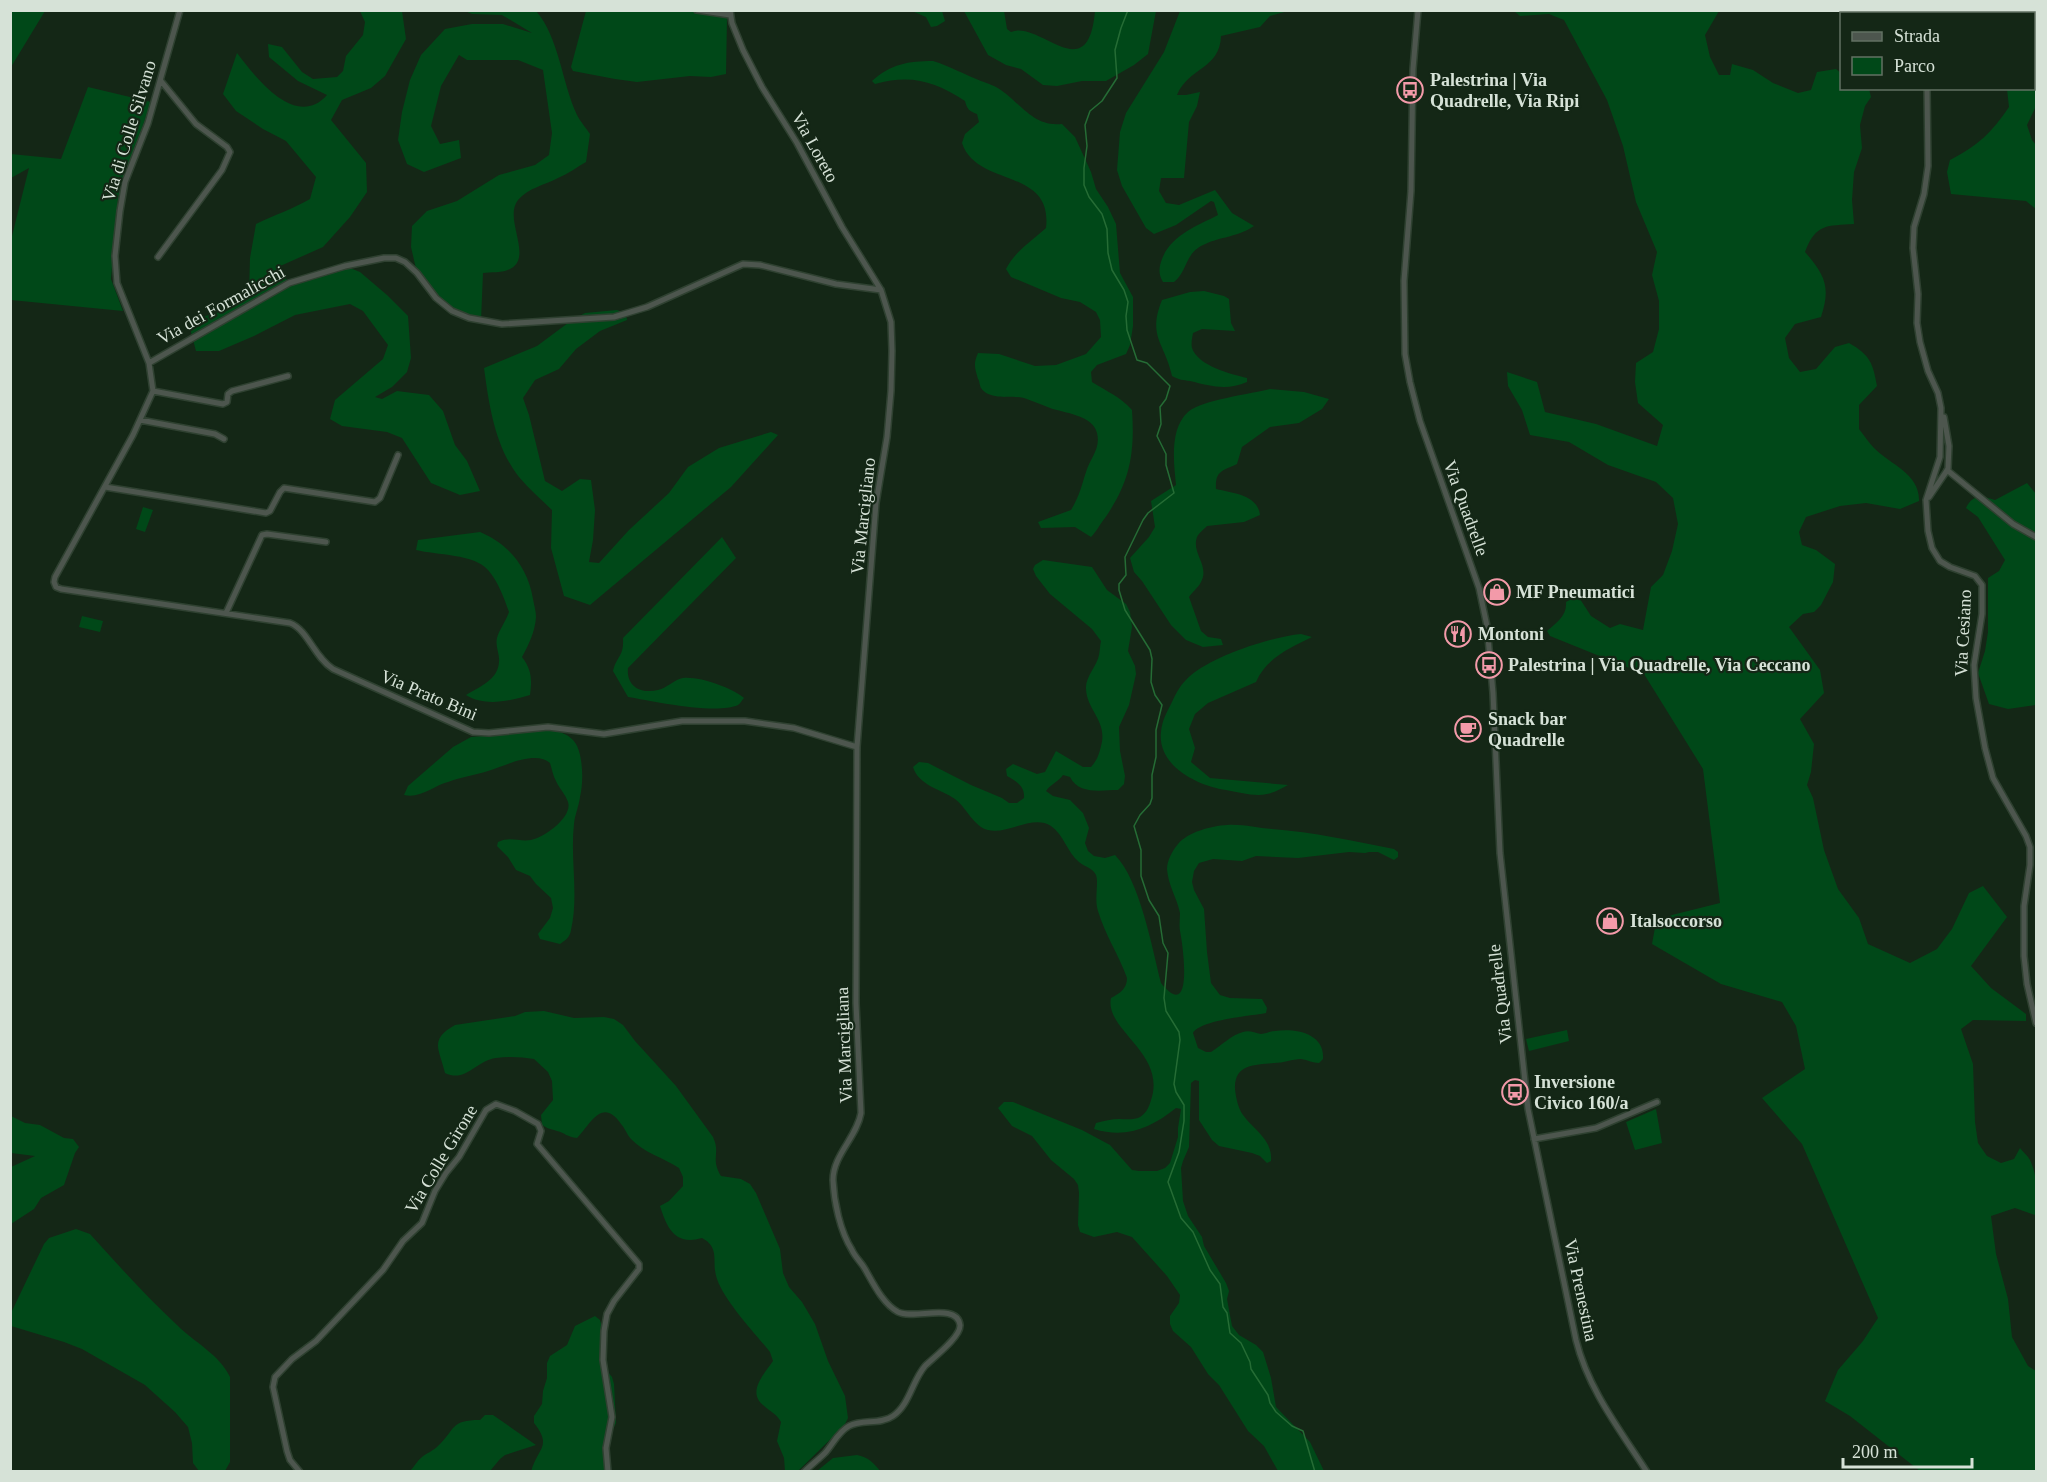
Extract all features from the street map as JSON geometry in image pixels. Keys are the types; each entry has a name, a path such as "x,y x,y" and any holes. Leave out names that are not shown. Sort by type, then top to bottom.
{"street":[{"name":"Via di Colle Silvano","path":"149,363 120,293 115,260 125,182 146,130 180,10"},
{"name":"Via Loreto","path":"697,10 730,13 743,50 762,87 794,137 842,227 881,290"},
{"name":"Via Quadrelle","path":"1418,10 1413,69 1410,197 1404,277 1404,347 1420,421 1479,588 1488,629 1500,857 1527,1099"},
{"path":"158,257 222,170 230,154 228,148 196,124 161,81"},
{"name":"Via Cesiano","path":"1927,90 1928,166 1924,194 1914,227 1912,248 1918,295 1917,323 1920,345 1941,402 1940,454 1927,493 1929,538 1937,558 1946,565 1975,576 1980,580 1982,586 1981,622 1974,667 1976,698 1984,748 1993,778 2026,836 2030,848 2031,862 2024,906 2024,951 2026,978 2037,1023"},
{"name":"Via dei Formalicchi","path":"149,363 249,308 289,283 345,266 386,258 400,259 411,267 436,298 452,311 469,318 496,323 615,317 647,307 737,265 746,263 796,276 881,290"},
{"name":"Via Marcigliano","path":"857,747 876,503 888,431 891,391 891,322 881,290"},
{"path":"149,363 153,391 223,404 227,402 228,394 233,391 288,376"},
{"name":"Via Prato Bini","path":"153,391 105,487 55,578 56,586 61,589 294,624 301,630 320,658 333,669 470,732 489,733 548,727 604,734 682,721 746,722 794,728 857,747"},
{"path":"1926,507 1932,490 1947,471 1948,446 1941,402"},
{"path":"140,420 215,434 224,439"},
{"path":"105,487 266,513 270,511 284,488 375,502 380,498 398,455"},
{"path":"1947,471 2013,524 2037,537"},
{"path":"226,613 263,534 326,542"},
{"name":"Via Marcigliana","path":"804,1472 848,1427 859,1423 884,1420 897,1413 921,1371 953,1339 960,1328 956,1317 948,1313 910,1315 898,1312 890,1305 850,1248 840,1221 836,1201 833,1179 835,1170 858,1124 861,1104 856,1003 857,747"},
{"name":"Via Prenestina","path":"1527,1099 1583,1366 1598,1395 1647,1472"},
{"path":"1534,1139 1596,1128 1657,1102"},
{"name":"Via Colle Girone","path":"300,1472 290,1460 287,1450 273,1387 274,1378 292,1359 316,1341 383,1270 403,1241 422,1223 435,1191 446,1173 459,1157 486,1110 496,1104 515,1111 538,1124 541,1131 537,1144 639,1264 639,1269 607,1314 604,1331 603,1360 612,1417 606,1448 608,1472"}],"green space":[{"path":"687,10 727,18 726,74 637,82 573,71 571,67 586,11"},
{"path":"1987,10 2036,11 2036,106 2027,125 2036,145 2036,209 2026,201 1951,194 1947,172 1950,160 1984,138 1996,124 2009,107 2007,90 2035,90 2035,12 1986,12"},
{"path":"10,11 45,11 11,67"},
{"path":"360,11 402,11 406,39 385,76 371,88 342,100 331,120 366,163 367,192 350,217 323,247 278,267 289,283 345,266 360,272 408,316 411,358 407,372 392,387 375,397 382,399 397,391 429,395 443,411 455,445 467,461 480,491 460,495 431,483 402,438 387,432 342,426 330,419 335,400 383,359 388,345 363,311 350,304 295,315 219,351 196,351 188,321 223,311 249,294 250,258 256,224 310,199 316,177 286,141 236,111 223,94 237,53 266,87 278,97 290,104 303,107 315,104 327,95 298,81 269,57 268,44 282,47 302,72 313,79 337,77 343,71 346,56 363,35 365,22"},
{"path":"465,11 536,11 550,34 577,115 590,134 586,162 532,190 518,200 514,208 519,247 517,263 510,269 500,272 483,273 481,321 446,307 417,273 411,247 412,226 427,211 457,201 499,175 535,165 549,155 552,133 543,70 518,60 467,60 459,55 441,86 431,126 440,144 459,140 461,158 424,172 407,164 398,140 410,80 421,55 445,29 472,24 503,24 532,33 502,15 472,14"},
{"path":"912,11 942,11 945,21 931,27 926,17"},
{"path":"964,11 1004,11 1007,29 1011,32 1023,31 1061,47 1073,49 1083,46 1091,34 1095,11 1156,11 1148,54 1134,65 1106,81 1082,81 1057,86 1043,85 1021,69 1006,65 988,55"},
{"path":"1180,11 1288,11 1270,16 1260,27 1221,36 1219,47 1210,62 1182,86 1177,95 1200,92 1197,106 1189,122 1184,178 1161,178 1159,191 1166,203 1179,205 1215,190 1232,213 1254,226 1240,233 1204,244 1190,256 1174,282 1163,282 1160,268 1166,251 1178,237 1218,215 1214,202 1211,201 1176,225 1154,234 1146,228 1122,186 1117,170 1120,132 1126,113 1164,52"},
{"path":"1514,11 1719,11 1705,35 1710,57 1719,75 1730,75 1732,64 1753,70 1773,83 1798,93 1811,90 1817,72 1836,69 1840,72 1840,90 1869,90 1871,97 1865,106 1860,125 1862,148 1854,172 1852,200 1854,224 1824,228 1818,231 1809,243 1805,252 1821,275 1826,289 1824,307 1821,317 1795,324 1785,338 1789,358 1800,372 1816,369 1835,347 1849,343 1866,356 1872,365 1877,386 1859,405 1859,429 1874,448 1910,477 1918,492 1919,501 1900,509 1866,503 1840,506 1806,517 1799,532 1802,545 1816,550 1835,564 1833,582 1821,605 1814,612 1803,614 1789,627 1820,670 1824,693 1800,719 1814,744 1807,785 1813,798 1824,850 1838,889 1859,918 1868,944 1910,963 1937,949 1952,929 1969,893 1983,886 2007,917 1971,966 1991,988 2026,1014 2026,1021 1973,1020 1961,1029 1973,1064 1978,1143 1987,1156 2001,1163 2014,1159 2020,1148 2030,1160 2036,1180 2035,1215 2015,1208 1991,1216 1996,1254 2008,1299 2012,1337 2028,1366 2036,1371 2036,1471 1920,1471 1850,1416 1825,1401 1838,1370 1863,1341 1878,1318 1802,1144 1762,1098 1805,1069 1796,1026 1782,1002 1721,984 1652,944 1656,922 1672,915 1720,903 1703,769 1644,674 1550,636 1547,631 1558,622 1563,615 1566,602 1573,598 1580,599 1591,616 1610,628 1620,624 1643,630 1651,587 1663,575 1672,551 1678,524 1673,498 1656,482 1608,465 1569,442 1530,435 1522,410 1508,386 1507,372 1537,382 1545,412 1596,424 1657,446 1663,425 1638,403 1635,382 1636,363 1653,352 1659,329 1659,301 1652,275 1657,252 1636,202 1623,146 1607,100 1564,20 1549,14 1520,16"},
{"path":"933,61 1003,91 1033,117 1051,124 1062,124 1075,137 1096,189 1116,224 1120,273 1133,297 1133,326 1130,345 1126,354 1097,365 1091,372 1092,382 1128,405 1132,410 1133,440 1129,467 1120,492 1091,537 1075,527 1041,528 1038,522 1071,510 1098,444 1094,427 1084,418 1024,398 990,395 981,387 975,363 978,353 999,354 1035,366 1056,365 1086,354 1101,337 1100,320 1096,312 1080,302 1061,298 1011,277 1006,269 1019,252 1046,228 1045,209 1038,195 1026,186 982,167 970,157 962,143 965,134 979,122 977,114 969,109 965,101 943,88 922,81 900,80 875,84 872,81 893,67"},
{"path":"88,87 151,102 118,198 111,279 123,311 11,300 11,240 29,168 11,178 11,154 61,159"},
{"path":"1204,291 1229,299 1231,323 1235,331 1202,329 1193,333 1192,348 1201,360 1208,364 1247,378 1247,382 1240,385 1218,387 1172,376 1157,332 1156,323 1162,300 1190,292"},
{"path":"617,310 626,314 627,320 600,331 576,349 559,369 535,380 523,398 545,481 562,491 580,479 591,480 595,510 589,562 599,563 629,530 669,493 688,467 719,448 771,432 778,435 731,487 590,605 564,596 551,548 552,510 519,477 504,453 494,425 484,368 537,346 585,313"},
{"path":"1270,389 1304,392 1329,399 1322,409 1299,423 1270,427 1242,447 1237,464 1218,475 1216,489 1250,499 1255,503 1260,515 1244,522 1207,526 1197,537 1196,549 1203,576 1200,584 1189,597 1201,631 1208,637 1221,639 1223,645 1203,647 1186,640 1171,625 1134,572 1130,558 1155,527 1151,501 1176,485 1174,447 1182,419 1188,412 1204,404"},
{"path":"2027,483 2036,494 2036,705 2008,709 1989,704 1978,673 1988,632 1988,578 1999,571 2005,560 1978,517 1966,508 1975,498 1995,500"},
{"path":"143,507 153,510 145,532 136,529"},
{"path":"480,532 500,543 516,558 527,577 536,612 533,633 522,657 528,666 530,675 530,695 506,701 481,701 466,695 492,678 498,668 497,638 509,612 495,579 488,570 474,561 416,550 418,540"},
{"path":"722,537 736,558 628,668 628,675 636,688 646,691 658,690 680,679 690,678 732,690 744,698 738,705 715,709 628,697 613,671 621,653 623,638"},
{"path":"1043,560 1092,567 1107,590 1126,604 1130,612 1132,627 1128,651 1136,674 1129,705 1119,727 1124,784 1118,790 1091,790 1079,787 1070,777 1063,775 1046,791 1053,796 1070,800 1083,813 1089,828 1085,843 1088,851 1094,856 1105,858 1115,855 1124,866 1144,915 1161,983 1171,993 1178,994 1182,988 1184,964 1180,913 1169,881 1167,866 1178,844 1188,836 1200,830 1239,825 1318,835 1394,849 1398,852 1398,857 1394,860 1378,852 1349,852 1298,858 1256,856 1242,861 1213,859 1199,863 1194,871 1192,882 1204,909 1211,983 1220,995 1230,998 1262,999 1267,1008 1266,1013 1224,1020 1197,1029 1193,1033 1198,1048 1211,1052 1230,1038 1243,1032 1261,1034 1291,1030 1314,1038 1322,1050 1323,1059 1319,1063 1301,1059 1260,1064 1247,1067 1238,1074 1235,1089 1239,1106 1243,1115 1269,1147 1271,1161 1267,1163 1260,1156 1219,1146 1212,1140 1199,1120 1199,1081 1195,1080 1191,1083 1189,1147 1181,1168 1183,1201 1188,1216 1202,1237 1204,1246 1226,1283 1229,1291 1227,1299 1232,1326 1239,1335 1263,1352 1271,1378 1276,1407 1310,1442 1324,1471 1278,1471 1264,1446 1248,1431 1219,1385 1208,1374 1191,1347 1173,1331 1170,1316 1179,1303 1180,1295 1167,1276 1132,1237 1117,1232 1094,1237 1080,1232 1078,1185 1051,1160 1032,1136 1012,1126 998,1108 1004,1102 1013,1102 1082,1130 1110,1145 1132,1170 1139,1171 1157,1171 1170,1163 1178,1137 1181,1109 1176,1108 1138,1130 1117,1133 1094,1129 1096,1123 1114,1119 1136,1119 1143,1115 1150,1103 1154,1083 1151,1069 1144,1056 1111,1010 1111,998 1124,988 1127,978 1098,911 1096,875 1075,858 1051,826 1036,822 995,831 983,828 955,799 920,779 913,767 919,762 928,763 1009,803 1017,803 1024,798 1024,794 1020,785 1007,776 1006,769 1013,764 1037,774 1045,772 1056,751 1083,767 1091,767 1095,762 1101,746 1102,730 1087,697 1086,685 1098,659 1101,641 1092,629 1050,594 1036,576 1033,569"},
{"path":"82,616 103,621 100,632 79,627"},
{"path":"1301,634 1312,637 1272,660 1256,682 1208,703 1195,714 1189,729 1195,748 1191,762 1210,778 1288,785 1267,794 1241,793 1203,784 1172,764 1161,744 1161,732 1165,716 1187,679 1213,661 1242,649 1274,639"},
{"path":"552,730 567,735 574,741 579,749 582,771 581,792 573,837 573,917 570,935 560,944 540,939 538,934 550,918 553,908 551,898 530,876 516,870 497,846 498,842 507,839 537,838 550,831 566,814 568,802 555,779 550,763 544,759 528,758 453,780 421,794 404,795 408,786 453,747 471,737"},
{"path":"544,1011 574,1018 604,1017 614,1019 623,1025 676,1086 713,1137 716,1148 716,1165 721,1176 741,1179 750,1184 756,1193 780,1249 783,1273 789,1287 802,1302 815,1324 828,1361 845,1396 848,1418 844,1426 798,1471 785,1471 784,1458 777,1441 781,1422 758,1400 759,1383 773,1361 770,1352 733,1307 721,1288 715,1273 712,1246 702,1238 693,1240 679,1237 669,1228 663,1214 660,1206 669,1201 683,1186 683,1177 679,1168 636,1144 614,1116 608,1113 602,1113 592,1120 577,1138 542,1125 541,1115 553,1100 552,1081 548,1072 534,1059 496,1058 459,1075 445,1073 438,1045 447,1030 455,1025 515,1016 525,1012"},
{"path":"1567,1030 1569,1041 1529,1051 1526,1039"},
{"path":"1656,1109 1662,1143 1635,1150 1626,1122"},
{"path":"11,1116 25,1123 40,1125 64,1138 73,1139 79,1147 64,1185 41,1198 34,1209 11,1224 11,1167 35,1156 11,1153"},
{"path":"76,1229 90,1234 154,1303 226,1369 230,1377 230,1462 225,1471 199,1471 193,1463 188,1427 145,1385 82,1349 11,1326 11,1313 44,1244 49,1238"},
{"path":"595,1316 600,1320 602,1327 604,1367 612,1377 614,1384 616,1423 604,1448 604,1471 531,1472 543,1443 540,1431 534,1423 534,1416 542,1404 547,1378 547,1363 550,1356 567,1345 575,1326"},
{"path":"485,1415 493,1415 536,1445 505,1455 490,1471 410,1471 458,1424 480,1420"},
{"path":"857,1455 870,1461 880,1471 817,1471 833,1458"}],"waterway":[{"path":"1128,10 1115,50 1117,78 1102,101 1090,111 1085,125 1087,146 1084,185 1089,197 1102,214 1107,229 1108,253 1112,270 1128,302 1127,330 1137,360 1147,363 1170,386 1166,399 1160,407 1161,424 1157,436 1166,454 1166,465 1174,493 1148,513 1143,520 1125,557 1126,575 1119,584 1125,610 1150,650 1151,682 1155,695 1162,705 1156,730 1152,798 1134,826 1141,850 1141,876 1149,900 1159,916 1163,943 1168,953 1164,998 1166,1011 1179,1032 1180,1040 1174,1084 1184,1105 1184,1121 1179,1152 1168,1182 1181,1218 1193,1232 1210,1270 1220,1284 1230,1333 1241,1343 1251,1369 1276,1412 1292,1426 1303,1431 1315,1472"}],"place":[{"name":"Palestrina | Via Quadrelle, Via Ripi","path":"1410,90"},
{"name":"MF Pneumatici","path":"1497,592"},
{"name":"Montoni","path":"1458,634"},
{"name":"Palestrina | Via Quadrelle, Via Ceccano","path":"1489,665"},
{"name":"Snack bar Quadrelle","path":"1468,729"},
{"name":"Italsoccorso","path":"1610,921"},
{"name":"Inversione Civico 160/a","path":"1515,1092"}]}
